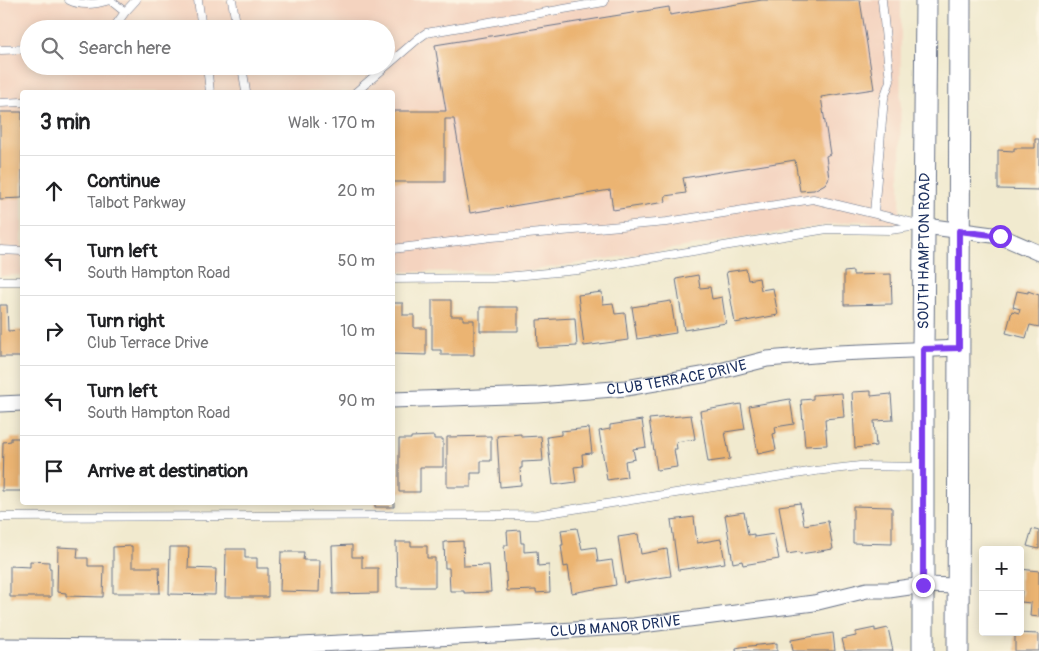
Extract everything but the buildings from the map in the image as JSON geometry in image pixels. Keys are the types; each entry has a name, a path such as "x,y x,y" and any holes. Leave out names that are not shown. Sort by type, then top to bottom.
{"main road":[{"name":"SOUTH HAMPTON ROAD","path":"923,651 926,0"},
{"path":"958,651 960,0"}],"street":[{"path":"924,226 1000,236 1039,253"},
{"name":"CLUB TERRACE DRIVE","path":"395,400 538,395 626,388 708,374 767,359 838,353 959,348"},
{"path":"0,404 20,403"},
{"name":"CLUB MANOR DRIVE","path":"0,646 241,648 513,634 634,626 814,603 866,590 889,590 923,585 958,586"}],"lane":[{"path":"70,0 77,4 92,4 110,0 125,12"},
{"path":"120,20 136,0"},
{"path":"198,0 201,20"},
{"path":"232,0 235,20"},
{"path":"395,59 426,33 613,0"},
{"path":"874,213 884,98 890,82 882,0"},
{"path":"0,50 20,49"},
{"path":"208,75 210,90"},
{"path":"243,75 246,90"},
{"path":"358,90 376,75"},
{"path":"0,102 20,102"},
{"path":"395,249 502,236 667,222 813,199 924,226"},
{"path":"395,279 494,278 568,271 827,229 890,230 924,226"},
{"path":"0,250 20,251"},
{"path":"0,281 20,281"},
{"path":"0,517 536,515 815,471 860,466 923,467"}],"shaded area":[{"path":"0,0 901,0 900,224 855,221 528,271 395,272 395,90 20,90 20,275 0,276"}],"route":[{"path":"923,585 923,349 959,348 959,231 1000,236"}]}
